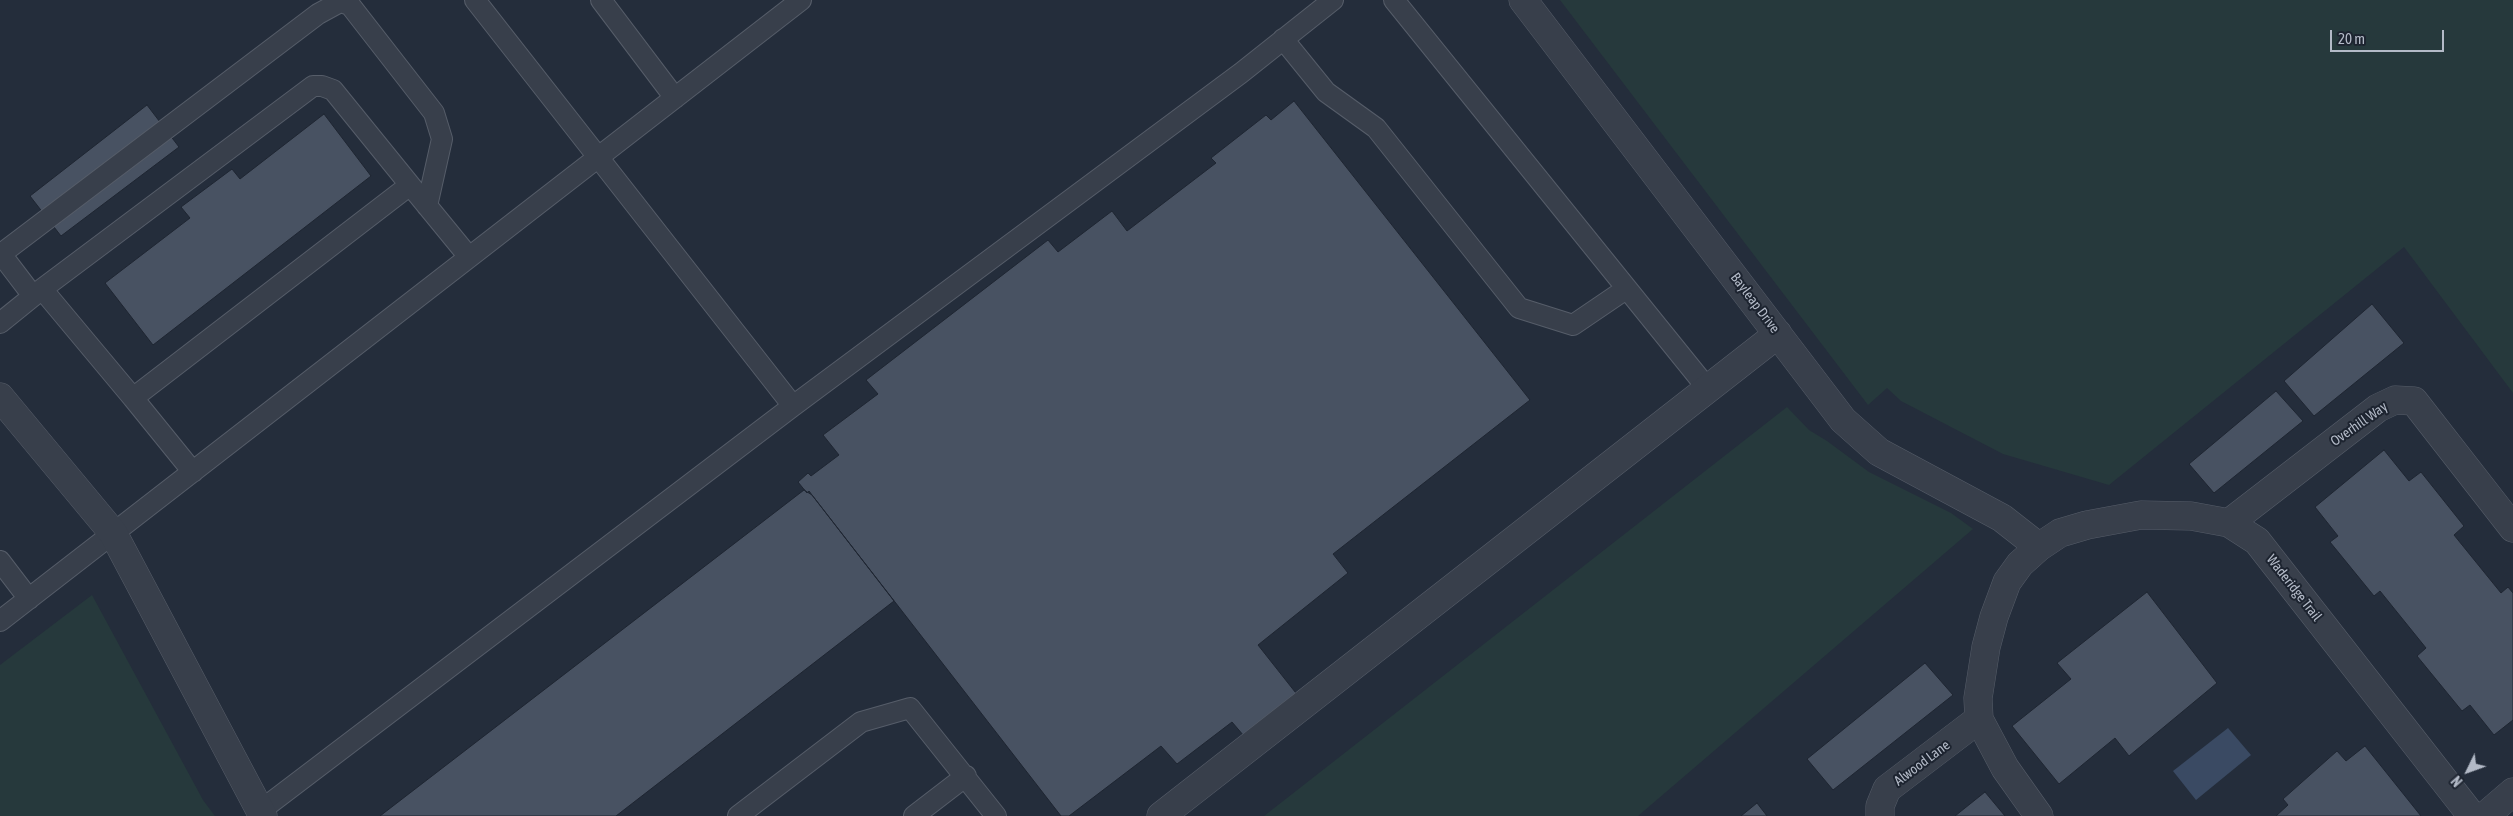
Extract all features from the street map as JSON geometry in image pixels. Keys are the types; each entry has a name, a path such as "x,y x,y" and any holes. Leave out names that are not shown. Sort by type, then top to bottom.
{"street":[{"name":"Bayleap Drive","path":"1523,0 1843,420 1879,452 2002,518 2039,547"},
{"path":"1162,816 1778,334"},
{"path":"0,397 113,534 262,813"},
{"name":"Overhill Way","path":"2229,523 2378,408 2395,400 2414,401 2513,528"},
{"name":"Waderidge Trail","path":"1979,719 1978,698 1986,647 1994,617 2007,582 2020,564 2039,547 2060,533 2087,525 2141,515 2191,516 2229,523 2257,541 2472,816"},
{"path":"1979,719 2005,768 2040,816"},
{"name":"Alwood Lane","path":"1880,816 1880,806 1887,790 1979,719"},
{"path":"2485,816 2513,792"}],"lane":[{"path":"475,0 793,406"},
{"path":"601,0 675,98"},
{"path":"0,621 801,0"},
{"path":"1394,0 1708,388"},
{"path":"193,472 133,398 1,254 318,14 340,2 350,5 434,114 442,139 427,206"},
{"path":"262,813 793,406 1283,39 1321,3"},
{"path":"1283,39 1326,92 1376,128 1520,308 1573,326 1626,289"},
{"path":"0,324 38,293 313,86 322,86 333,90 469,258"},
{"path":"133,398 410,185"},
{"path":"0,561 29,599"},
{"path":"738,816 861,722 910,708 996,816"},
{"path":"914,816 966,776"}],"shaded area":[{"path":"1560,0 2513,0 2513,393 2404,247 2109,485 2003,454 1901,401 1887,388 1868,405"},
{"path":"1787,407 1809,430 1869,472 1951,513 1973,529 1638,816 1264,816"},
{"path":"92,595 203,800 215,816 0,816 0,665"}],"water":[{"path":"2228,728 2251,755 2196,800 2173,771"}],"building":[{"path":"1294,101 1530,400 1333,554 1348,573 1258,645 1303,702 1250,743 1232,722 1177,764 1161,746 1069,816 1061,816 809,491 807,493 798,482 808,473 811,476 839,455 823,435 878,394 866,380 1048,240 1058,252 1112,211 1127,231 1216,163 1211,158 1266,115 1271,120"},
{"path":"147,105 179,147 61,236 30,196"},
{"path":"324,114 371,176 153,345 105,283 190,218 181,207 232,169 240,179"},
{"path":"2372,304 2404,343 2314,416 2284,381"},
{"path":"2276,391 2303,421 2214,493 2189,464"},
{"path":"2384,450 2409,481 2421,472 2464,526 2454,535 2501,593 2508,587 2513,593 2513,720 2494,735 2470,705 2462,711 2417,656 2426,648 2380,591 2374,596 2330,542 2338,536 2315,507"},
{"path":"804,490 812,495 894,601 616,816 380,816"},
{"path":"2147,592 2217,683 2129,756 2115,738 2059,784 2012,726 2071,679 2057,663"},
{"path":"1925,663 1953,695 1833,790 1807,759"},
{"path":"2365,746 2421,816 2276,816 2288,805 2283,799 2337,751 2346,761"},
{"path":"1985,792 2005,816 1955,816"},
{"path":"1757,803 1767,816 1741,816"}]}
